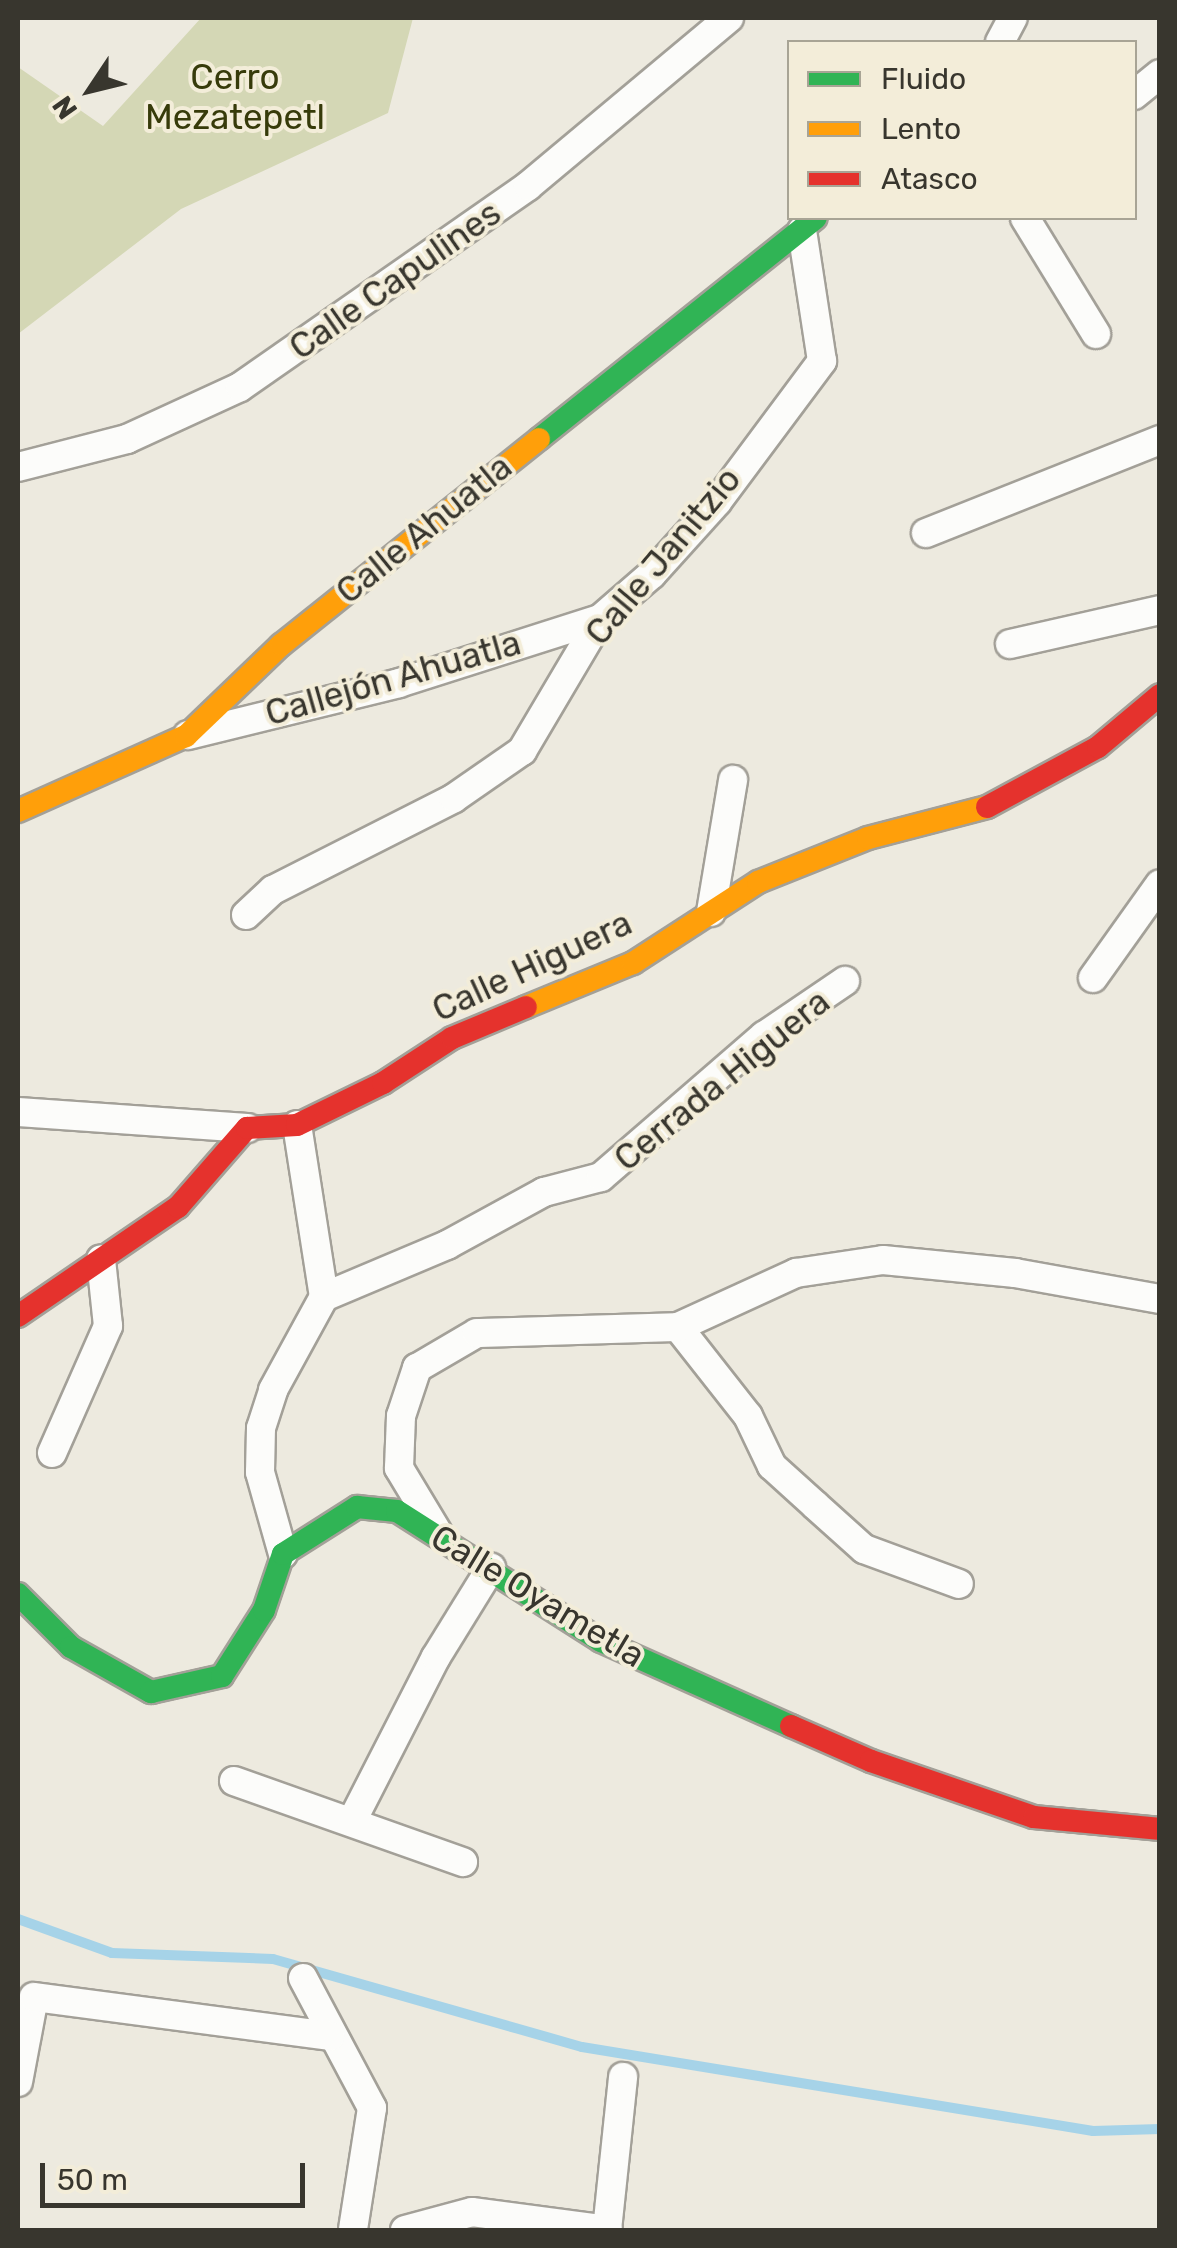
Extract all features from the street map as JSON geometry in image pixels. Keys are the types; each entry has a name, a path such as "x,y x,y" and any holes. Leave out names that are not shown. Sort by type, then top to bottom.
{"street":[{"name":"Calle Capulines","path":"18,467 127,439 240,387 528,186 729,18"},
{"path":"1137,93 1160,74"},
{"path":"1025,220 1096,334"},
{"name":"Calle Janitzio","path":"246,915 273,890 454,798 522,751 600,619 652,574 717,502 822,360 809,224"},
{"name":"Calle Ahuatla","path":"18,812 186,736 282,644 809,224"},
{"path":"926,533 1160,440"},
{"path":"1010,644 1160,610"},
{"name":"Callejón Ahuatla","path":"186,736 400,683 600,619"},
{"name":"Calle Higuera","path":"247,1128 297,1125 467,1031 633,963 758,882 868,838 994,804 1098,747 1160,696"},
{"path":"711,912 733,780"},
{"path":"1093,978 1160,884"},
{"name":"Cerrada Higuera","path":"324,1297 447,1245 544,1192 601,1178 764,1036 844,981"},
{"path":"18,1112 247,1128"},
{"path":"18,1594 71,1647 151,1692 222,1676 264,1610 283,1554 260,1472 261,1428 294,1347 324,1297 297,1125"},
{"path":"18,1316 178,1207 247,1128"},
{"path":"52,1452 108,1326 101,1259"},
{"path":"442,1538 399,1468 401,1416 417,1368 477,1333 678,1327 796,1273 883,1260 1015,1273 1160,1300"},
{"path":"678,1327 748,1416 772,1466 800,1492 864,1549 959,1584"},
{"name":"Calle Oyametla","path":"283,1554 357,1507 397,1511 601,1640 871,1761 1034,1817 1160,1828"},
{"path":"352,1821 436,1658 491,1568"},
{"path":"234,1781 463,1862"},
{"path":"303,1978 330,2036 372,2108 353,2230"},
{"path":"19,2070 34,1997 330,2036"},
{"path":"405,2230 472,2221 608,2230 624,2077"}],"green space":[{"name":"Cerro Mezatepetl","path":"201,18 413,18 388,113 181,209 18,334 18,67 103,126"}],"waterway":[{"path":"18,1919 112,1953 273,1959 582,2047 1093,2131 1160,2129"}],"traffic: fast":[{"path":"539,439 813,220"},
{"path":"18,1594 71,1647 151,1692 222,1676 264,1610 283,1554 357,1507 397,1511 601,1641 791,1726"}],"traffic: slow":[{"path":"18,811 186,736 281,645 539,439"},
{"path":"526,1007 633,963 758,882 868,838 987,807"}],"traffic: jam":[{"path":"987,807 1098,747 1160,695"},
{"path":"18,1316 178,1207 247,1128 297,1125 383,1083 452,1038 526,1007"},
{"path":"791,1726 871,1761 1034,1817 1160,1829"}]}
